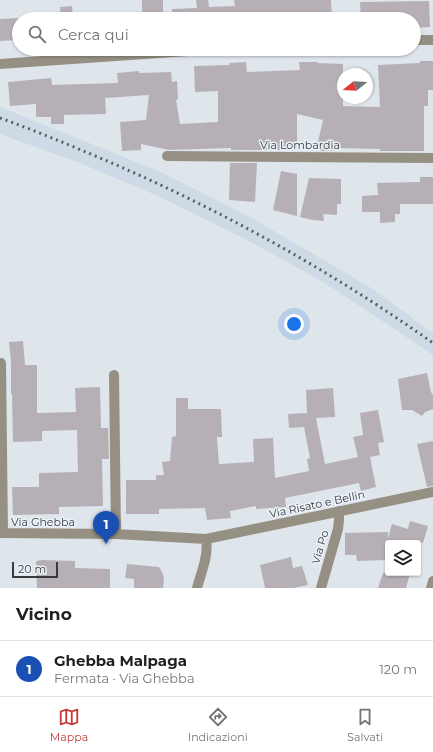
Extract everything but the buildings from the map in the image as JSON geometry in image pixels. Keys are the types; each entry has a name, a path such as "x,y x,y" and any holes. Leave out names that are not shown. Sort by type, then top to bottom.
{"street":[{"path":"421,40 433,40"},
{"path":"0,64 116,56"},
{"name":"Via Lombardia","path":"167,156 433,158"},
{"path":"1,363 2,533"},
{"path":"114,375 116,534"},
{"name":"Via Risato e Bellin","path":"206,539 433,492"},
{"name":"Via Po","path":"321,588 338,529 339,511"},
{"name":"Via Ghebba","path":"2,533 116,534 206,539"},
{"path":"197,588 207,545 206,539"},
{"path":"431,588 433,581"}],"shaded area":[{"path":"0,107 161,172 252,218 371,288 433,333 433,355 323,282 249,241 160,197 80,163 0,134"}],"railway":[{"path":"0,118 58,140 137,174 225,217 352,289 433,343"}],"place":[{"name":"Ghebba Malpaga","path":"106,544"}]}
